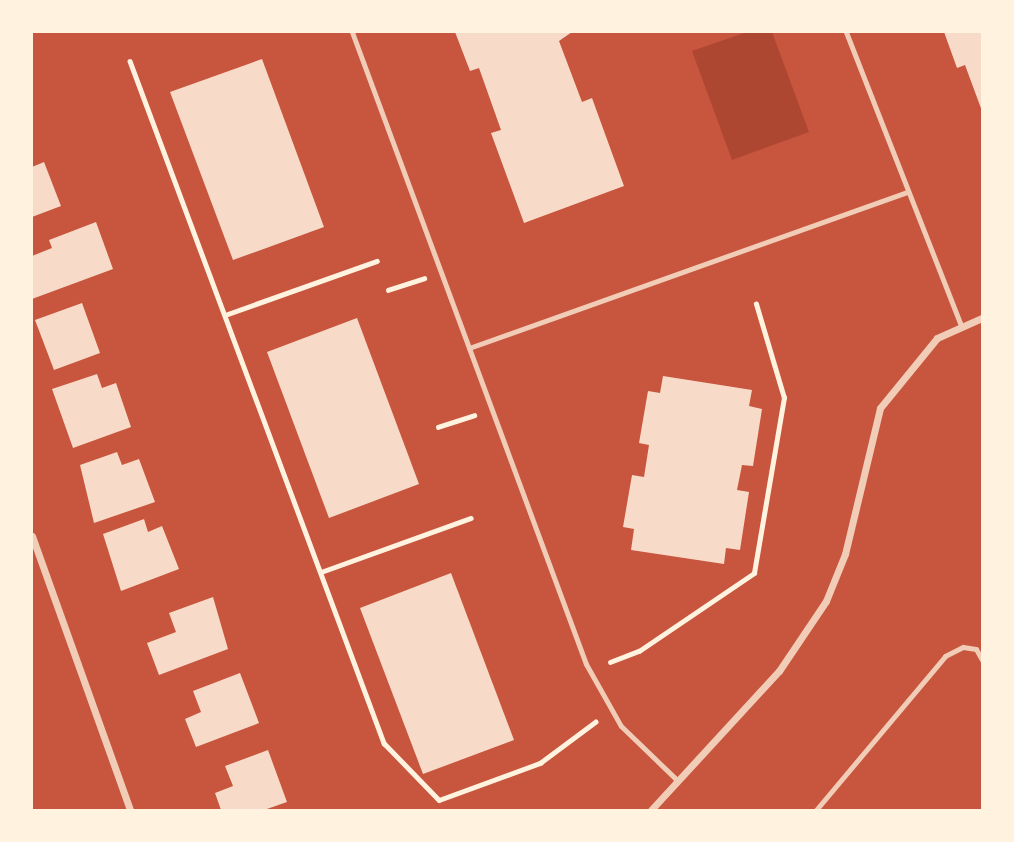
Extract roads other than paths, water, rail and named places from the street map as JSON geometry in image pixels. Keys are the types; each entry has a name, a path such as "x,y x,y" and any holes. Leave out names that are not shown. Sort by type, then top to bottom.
{"street":[{"path":"652,810 779,671 826,601 845,554 880,408 917,357 961,326 982,318"},
{"path":"32,536 130,810"}],"lane":[{"path":"352,32 589,670 611,708 678,781"},
{"path":"846,32 906,192 961,326"},
{"path":"469,348 906,192"},
{"path":"816,810 945,656 963,647 976,649 982,660"}]}
